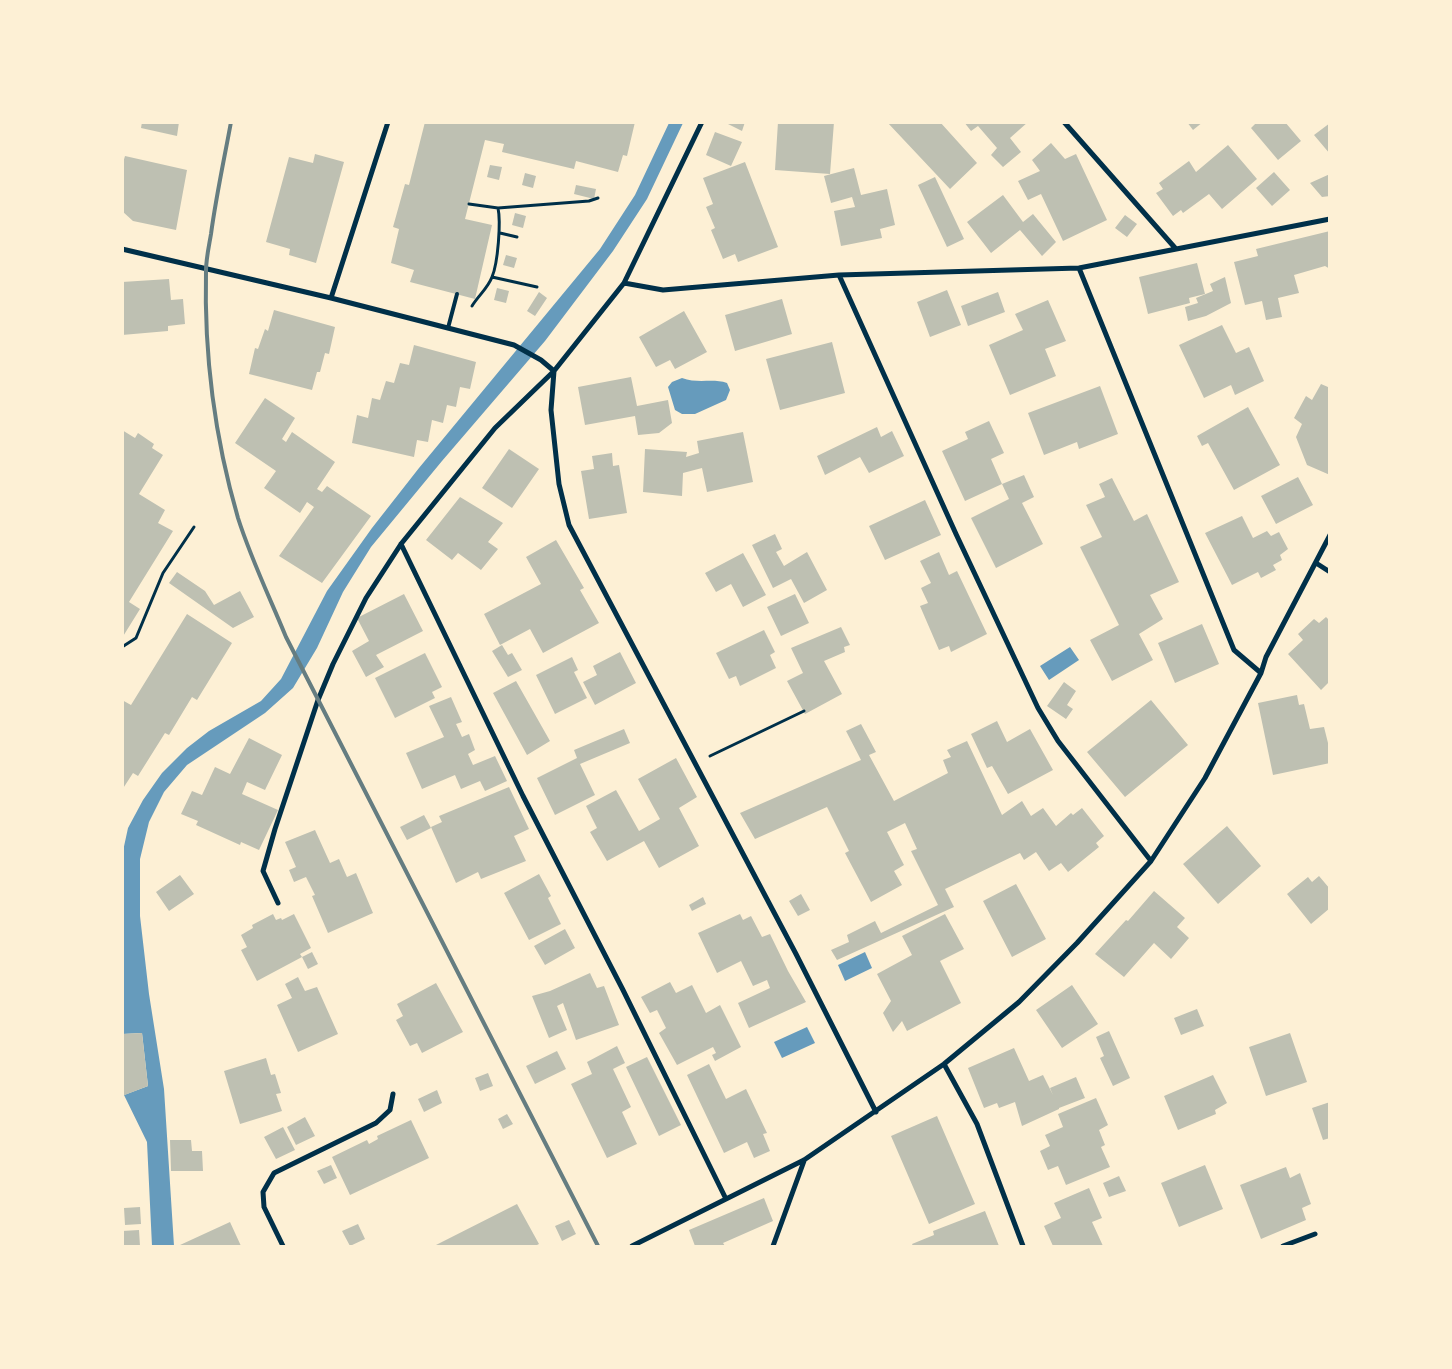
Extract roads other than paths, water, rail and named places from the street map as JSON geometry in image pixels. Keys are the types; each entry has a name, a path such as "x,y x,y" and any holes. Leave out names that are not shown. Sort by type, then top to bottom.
{"street":[{"path":"331,298 388,122"},
{"path":"278,903 263,871 275,829 318,700 333,664 366,598 401,544 495,428 554,371 624,283 702,122"},
{"path":"1064,122 1176,249"},
{"path":"624,283 663,290 840,275 1079,268 1330,220"},
{"path":"122,249 331,298 514,345 541,360 554,371"},
{"path":"1079,268 1234,650 1261,673"},
{"path":"840,275 956,534 1038,708 1058,741 1152,861"},
{"path":"554,371 551,410 559,484 569,525 796,954 876,1112"},
{"path":"632,1246 804,1160 876,1112 944,1064 1019,1002 1078,943 1152,861 1205,778 1261,673 1266,657 1330,535"},
{"path":"401,544 523,796 623,990 726,1199"},
{"path":"1316,563 1330,572"},
{"path":"944,1064 977,1124 1023,1246"},
{"path":"283,1246 264,1207 263,1192 274,1173 376,1123 390,1110 393,1094"},
{"path":"773,1246 804,1160"},
{"path":"1283,1246 1316,1234"}],"lane":[{"path":"448,328 457,294"}],"water":[{"path":"669,123 683,123 647,199 613,251 545,341 371,547 343,592 317,648 293,688 265,713 187,765 164,792 149,822 140,859 140,916 149,994 164,1089 174,1246 152,1246 147,1142 124,1095 148,1086 142,1033 123,1034 123,851 128,828 143,800 162,773 187,748 209,731 261,701 281,679 327,591 372,528 419,468 600,249 635,195"},
{"path":"682,378 694,381 727,383 730,390 726,400 695,414 682,414 675,410 668,387 672,382"},
{"path":"1070,647 1079,660 1049,680 1040,666"},
{"path":"865,952 872,968 845,981 838,965"},
{"path":"807,1027 815,1043 782,1058 774,1042"}],"railway":[{"path":"231,122 207,257 206,302 209,365 217,427 238,518 286,637 598,1246"}]}
